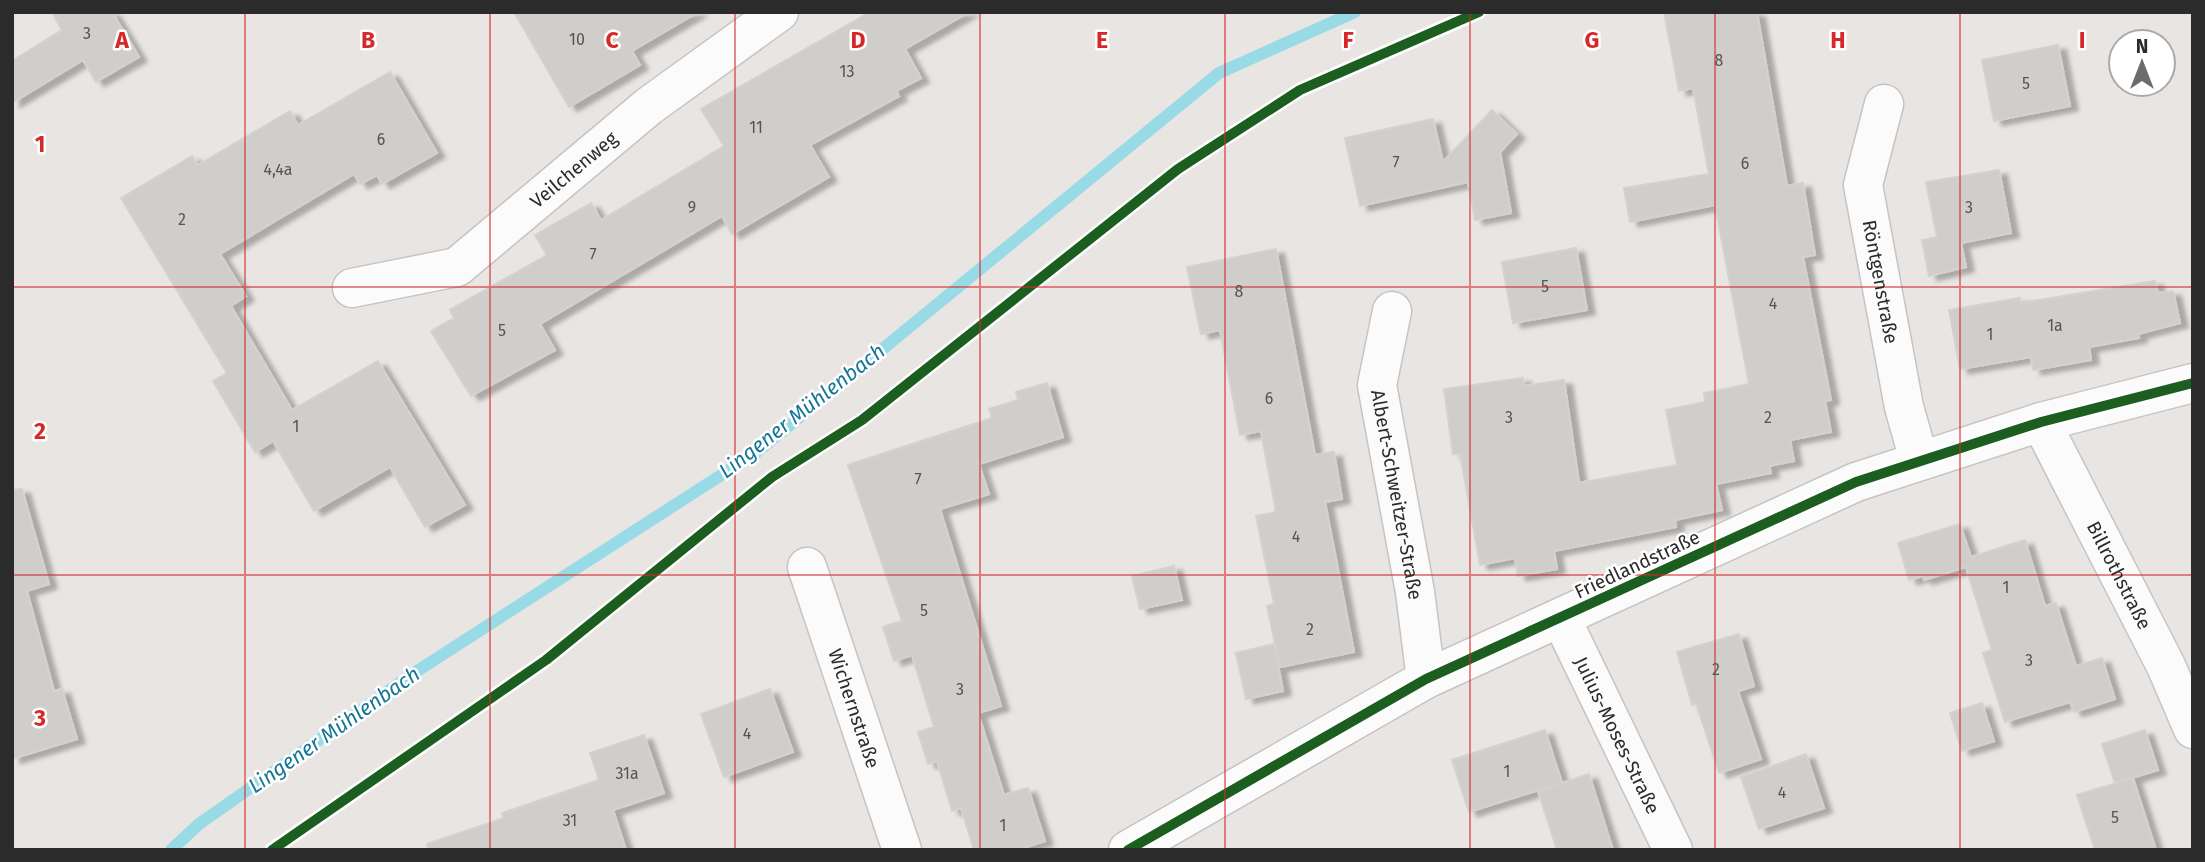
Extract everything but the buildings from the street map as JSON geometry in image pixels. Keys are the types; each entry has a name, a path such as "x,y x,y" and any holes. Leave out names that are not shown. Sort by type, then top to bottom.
{"street":[{"name":"Veilchenweg","path":"352,288 457,268 649,106 779,12"},
{"name":"Röntgenstraße","path":"1885,104 1863,185 1902,393 1919,460"},
{"name":"Albert-Schweitzer-Straße","path":"1392,311 1377,386 1415,592 1426,679"},
{"name":"Friedlandstraße","path":"1128,850 1426,679 1856,482 2041,422 2193,383"},
{"name":"Billrothstraße","path":"2041,422 2166,666 2193,729"},
{"name":"Wichernstraße","path":"807,567 902,850"},
{"name":"Julius-Moses-Straße","path":"1562,618 1673,850"}],"waterway":[{"name":"Lingener Mühlenbach","path":"171,850 199,824 414,673 757,452 1219,73 1355,12"}],"cycle path":[{"path":"272,850 546,660 772,477 862,420 1178,169 1300,90 1479,12"},
{"path":"1128,850 1426,679 1856,482 2041,422 2193,383"}]}
